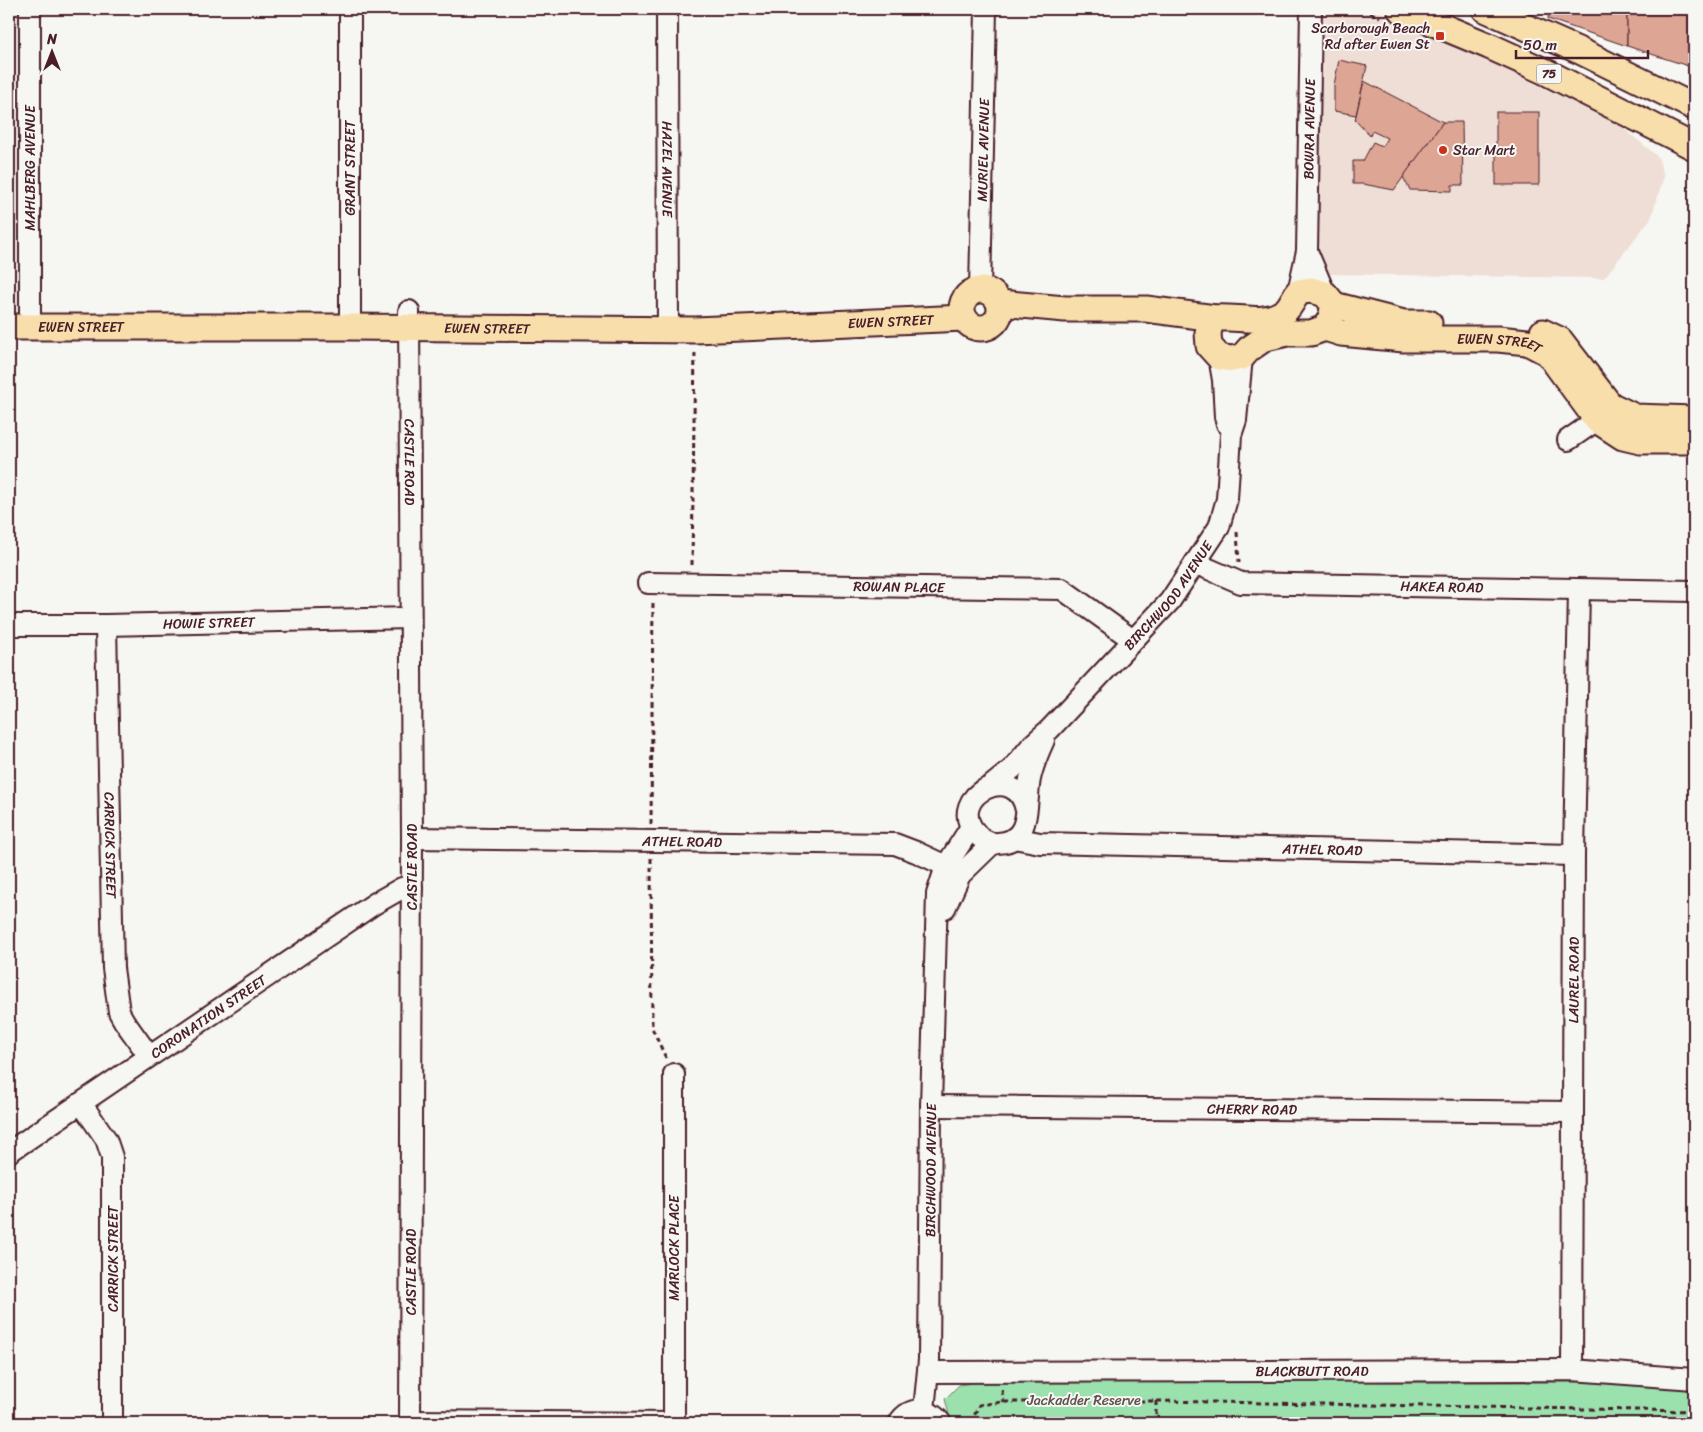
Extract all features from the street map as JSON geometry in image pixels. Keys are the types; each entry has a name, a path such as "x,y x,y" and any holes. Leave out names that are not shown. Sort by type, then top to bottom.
{"main road":[{"name":"75","path":"1400,9 1544,71 1694,147"},
{"name":"75","path":"1485,9 1694,107"},
{"path":"1659,90 1694,103"},
{"name":"EWEN STREET","path":"19,319 409,319 667,323 981,307 1146,308 1215,318 1228,316 1268,320 1286,311 1298,292 1311,290 1329,300 1404,323 1530,326 1560,340 1603,413"},
{"path":"1325,328 1331,318 1329,300"},
{"name":"EWEN STREET","path":"667,323 695,330 981,307 1058,322 1154,325 1181,328 1223,353 1249,349 1265,338 1287,333 1311,334 1325,328 1341,333 1404,339 1498,339 1527,342 1548,352 1623,437 1640,441 1694,441"},
{"path":"1215,318 1210,325 1208,333 1223,353"},
{"name":"EWEN STREET","path":"1603,413 1636,417 1694,419"}],"street":[{"name":"MAHLBERG AVENUE","path":"19,319 30,9"},
{"name":"GRANT STREET","path":"350,9 350,320"},
{"name":"HAZEL AVENUE","path":"667,9 667,323"},
{"name":"MURIEL AVENUE","path":"981,307 986,9"},
{"name":"BOWRA AVENUE","path":"1298,292 1307,251 1311,9"},
{"name":"BOWRA AVENUE","path":"1307,251 1329,300"},
{"name":"CASTLE ROAD","path":"409,319 412,838 410,1422"},
{"name":"BIRCHWOOD AVENUE","path":"924,1410 928,1372 931,1106 938,894 946,866 972,827 968,818 971,802 981,790 991,786 1012,769 1033,744 1050,729 1170,601 1219,527 1227,499 1231,435 1236,420 1223,353"},
{"path":"1568,440 1603,413"},
{"name":"HAKEA ROAD","path":"1195,563 1241,583 1694,591"},
{"name":"ROWAN PLACE","path":"648,583 1062,588 1132,640"},
{"name":"LAUREL ROAD","path":"1572,1370 1574,855 1579,590"},
{"name":"HOWIE STREET","path":"9,625 106,625 410,618"},
{"name":"CARRICK STREET","path":"106,625 113,968 119,1012 149,1056"},
{"name":"BIRCHWOOD AVENUE","path":"937,930 960,875 994,843 1014,838 1022,831 1035,760 1050,729"},
{"path":"991,786 1002,786 1016,792 1023,800 1026,813"},
{"name":"ATHEL ROAD","path":"1026,813 1039,828 1070,844"},
{"path":"972,827 980,837 994,843"},
{"name":"ATHEL ROAD","path":"412,838 895,844 946,866"},
{"name":"ATHEL ROAD","path":"1014,838 1040,843 1070,844 1574,855"},
{"name":"CORONATION STREET","path":"9,1152 374,904 402,888 412,888"},
{"name":"MARLOCK PLACE","path":"674,1074 675,1423"},
{"name":"CARRICK STREET","path":"81,1103 106,1139 112,1157 112,1423"},
{"name":"CHERRY ROAD","path":"931,1106 1573,1112"},
{"name":"BLACKBUTT ROAD","path":"928,1372 1572,1370 1694,1379"},
{"path":"899,1423 909,1413 924,1410 936,1416 941,1423"},
{"path":"410,1422 675,1423"}],"path":[{"path":"691,584 695,330"},
{"path":"1237,529 1241,583"},
{"path":"970,1423 979,1405 1003,1402 1156,1401 1694,1411"},
{"path":"1156,1401 1156,1423"}],"shaded area":[{"path":"1328,9 1373,9 1477,55 1621,126 1658,157 1664,176 1651,218 1604,278 1325,274 1320,253 1317,224 1321,17"}],"green space":[{"name":"Jackadder Reserve","path":"1018,1376 1390,1382 1683,1382 1694,1387 1694,1423 951,1423 945,1399 959,1385"}],"building":[{"path":"1549,9 1627,9 1627,46 1548,19"},
{"path":"1627,9 1694,9 1694,68 1627,46"},
{"path":"1339,60 1367,66 1356,115 1334,111 1334,85"},
{"path":"1364,81 1443,122 1394,190 1353,184 1353,161 1363,161 1373,142 1382,146 1387,138 1372,131 1370,136 1355,120"},
{"path":"1496,112 1539,112 1539,185 1496,185"},
{"name":"Star Mart","path":"1443,122 1462,122 1463,185 1452,185 1452,191 1410,190 1403,177"}],"place":[{"name":"Scarborough Beach Rd after Ewen St","path":"1440,36"},
{"name":"Star Mart","path":"1443,150"}]}
